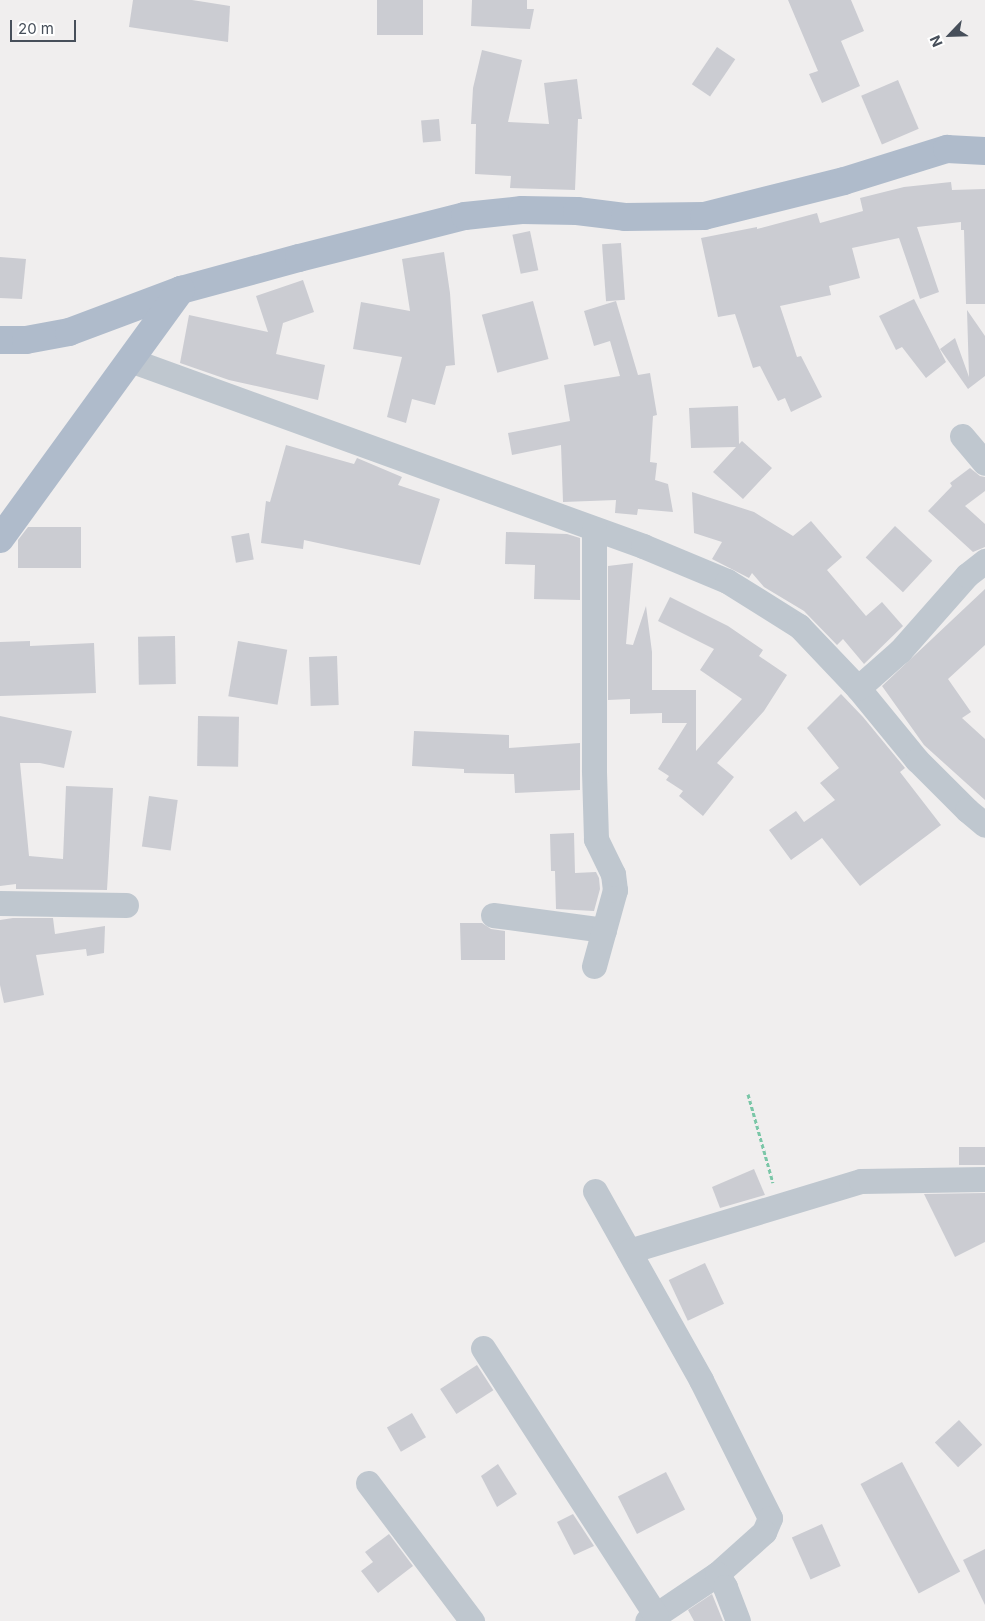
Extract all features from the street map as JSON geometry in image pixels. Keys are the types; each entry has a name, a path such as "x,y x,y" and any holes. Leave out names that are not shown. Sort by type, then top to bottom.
{"main road":[{"path":"0,340 26,340 69,332 181,290 308,255 465,216 522,210 576,211 625,217 704,216 844,181 947,149 985,151"},
{"path":"0,539 181,290"}],"street":[{"path":"130,360 594,529 728,581 799,626 858,688 917,760 967,810 985,825"},
{"path":"962,436 985,463"},
{"path":"594,529 596,840 613,874 615,890 594,966"},
{"path":"858,688 900,651 967,575 985,561"},
{"path":"0,903 126,904"},
{"path":"493,915 604,930"},
{"path":"628,1251 861,1181 985,1179"},
{"path":"483,1348 651,1618 717,1574 764,1532 770,1518 700,1380 595,1192"},
{"path":"368,1483 472,1621"},
{"path":"717,1574 725,1587 738,1621"}],"path":[{"path":"748,1094 779,1206"}],"building":[{"path":"133,0 192,0 230,6 228,42 129,27"},
{"path":"377,0 423,0 423,35 377,35"},
{"path":"472,0 527,0 527,9 534,9 530,29 471,26"},
{"path":"788,0 851,0 864,31 841,41 860,86 822,103 809,74 818,71"},
{"path":"717,47 735,59 710,97 692,84"},
{"path":"482,50 522,60 508,122 549,124 544,83 577,79 582,119 578,119 575,190 510,188 511,176 475,174 476,124 471,124 473,88"},
{"path":"898,80 919,129 882,144 861,96"},
{"path":"439,119 441,141 423,142 421,121"},
{"path":"951,182 952,190 985,189 985,304 966,304 964,230 961,230 961,222 917,227 939,292 920,299 899,238 852,248 860,278 829,286 831,295 780,306 797,357 801,356 822,397 791,412 785,398 778,401 760,366 753,368 735,314 718,317 701,238 757,227 757,229 817,213 820,223 863,211 860,198 904,187"},
{"path":"530,231 538,270 521,274 512,235"},
{"path":"621,243 625,300 606,301 602,244"},
{"path":"444,252 450,293 455,365 446,366 435,405 412,399 406,423 387,417 402,357 353,349 361,302 410,311 402,259"},
{"path":"0,257 26,259 22,299 0,298"},
{"path":"303,280 314,312 283,323 276,354 325,365 318,400 229,380 180,363 189,315 268,332 256,296"},
{"path":"914,299 946,362 926,378 902,347 896,350 879,316"},
{"path":"533,301 549,359 497,373 482,315"},
{"path":"616,301 638,375 650,373 657,415 653,416 650,462 657,463 655,480 668,484 673,512 638,509 637,515 615,513 616,500 563,502 561,445 512,455 508,433 570,421 564,385 620,376 610,341 594,346 584,311"},
{"path":"967,310 985,336 985,376 968,389 940,349 955,338 969,377"},
{"path":"738,406 739,444 742,441 772,468 743,499 713,472 736,447 691,448 689,408"},
{"path":"286,445 354,464 357,458 402,477 398,485 440,499 420,565 304,540 303,549 261,543 266,501 270,502"},
{"path":"970,468 980,476 985,477 985,491 965,506 985,524 985,547 973,552 928,511 952,486 950,483"},
{"path":"692,492 754,512 793,536 811,521 842,557 827,570 866,616 882,602 903,626 864,664 843,639 837,645 804,611 764,587 752,573 749,578 712,559 722,542 694,533"},
{"path":"895,526 932,561 903,592 866,557"},
{"path":"28,527 81,527 81,568 18,568 18,540"},
{"path":"506,532 567,534 580,538 580,600 534,599 535,565 505,564"},
{"path":"249,533 254,560 236,563 231,536"},
{"path":"633,563 626,644 633,645 646,606 652,652 652,690 696,690 696,751 742,699 700,670 714,649 658,621 670,597 728,626 763,650 759,656 787,675 764,711 717,763 734,777 703,816 679,796 683,791 666,780 669,776 658,769 687,723 662,723 662,713 630,714 630,699 608,700 608,566"},
{"path":"985,589 985,645 948,679 971,712 962,718 985,739 985,800 924,745 882,686"},
{"path":"175,636 176,684 139,685 138,637"},
{"path":"30,641 30,646 94,643 96,693 0,696 0,642"},
{"path":"238,641 287,650 278,705 228,696"},
{"path":"337,656 339,705 311,706 309,657"},
{"path":"841,694 863,717 905,768 900,772 941,825 860,886 822,838 791,860 769,830 796,811 804,822 835,800 820,783 839,768 807,728"},
{"path":"0,716 72,731 64,768 40,763 20,763 29,856 63,859 66,786 113,788 107,890 16,889 16,884 0,886"},
{"path":"198,716 239,717 238,767 197,766"},
{"path":"414,731 509,735 509,748 580,743 580,790 515,793 514,774 464,773 464,769 412,766"},
{"path":"149,796 178,800 171,851 142,847"},
{"path":"574,833 575,873 596,872 599,878 600,889 594,911 556,909 555,871 551,871 550,834"},
{"path":"13,918 53,918 55,934 105,926 104,953 87,956 86,949 36,955 44,995 4,1003 0,985 0,920"},
{"path":"460,923 482,923 491,929 505,931 505,960 461,960"},
{"path":"959,1147 985,1147 985,1165 959,1165"},
{"path":"754,1169 765,1195 720,1208 712,1187"},
{"path":"985,1193 985,1242 955,1257 924,1194"},
{"path":"705,1263 724,1304 688,1321 669,1280"},
{"path":"477,1365 493,1390 456,1414 440,1389"},
{"path":"412,1413 426,1437 401,1452 387,1428"},
{"path":"959,1420 982,1445 958,1467 935,1443"},
{"path":"902,1462 960,1571 919,1594 861,1484"},
{"path":"498,1464 517,1494 497,1507 481,1476"},
{"path":"666,1472 685,1509 637,1534 618,1497"},
{"path":"573,1514 594,1546 574,1555 557,1522"},
{"path":"822,1524 841,1566 811,1579 792,1537"},
{"path":"389,1534 413,1566 378,1593 361,1571 373,1562 365,1552"},
{"path":"985,1549 985,1605 963,1560"},
{"path":"712,1594 723,1621 694,1621 688,1610"}]}
